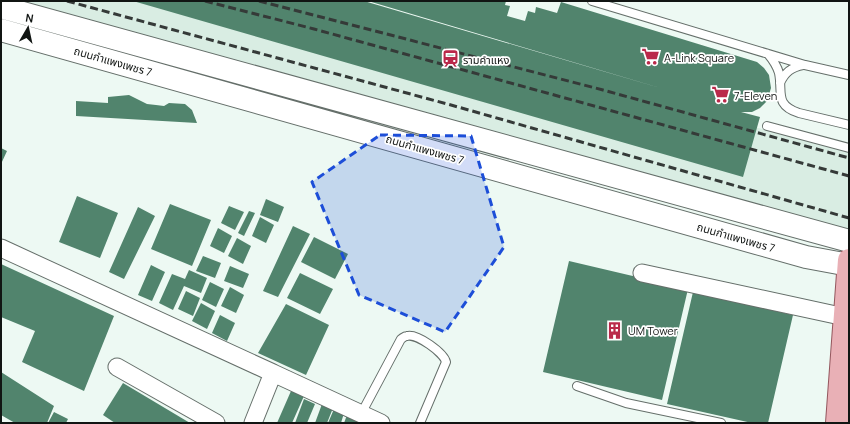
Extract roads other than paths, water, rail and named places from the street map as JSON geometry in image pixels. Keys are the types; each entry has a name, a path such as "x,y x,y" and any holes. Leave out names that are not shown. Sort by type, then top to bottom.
{"main road":[{"path":"837,423 849,260"}],"street":[{"name":"ถนนกำแพงเพชร 7","path":"1,6 849,241"},
{"name":"ถนนกำแพงเพชร 7","path":"1,30 798,255 849,266"},
{"path":"1,248 381,423"},
{"path":"642,273 845,317"},
{"path":"117,367 216,423"},
{"path":"253,423 273,373"}],"lane":[{"path":"592,1 805,65 849,75"},
{"path":"767,54 773,61 778,72 780,99 791,111 849,125"},
{"path":"780,83 783,76 789,70 805,65"},
{"path":"767,126 849,148"},
{"path":"362,414 401,339 407,336 412,336 429,344 445,356 446,362 420,423"},
{"path":"577,386 626,403 722,423"}],"railway":[{"path":"67,1 451,105 849,218"},
{"path":"205,1 314,29 849,176"},
{"path":"259,1 603,90 849,158"}],"place":[{"name":"A-Link Square","path":"651,57"},
{"name":"รามคำแหง","path":"450,59"},
{"name":"7-Eleven","path":"721,95"},
{"name":"UM Tower","path":"615,330"}]}
